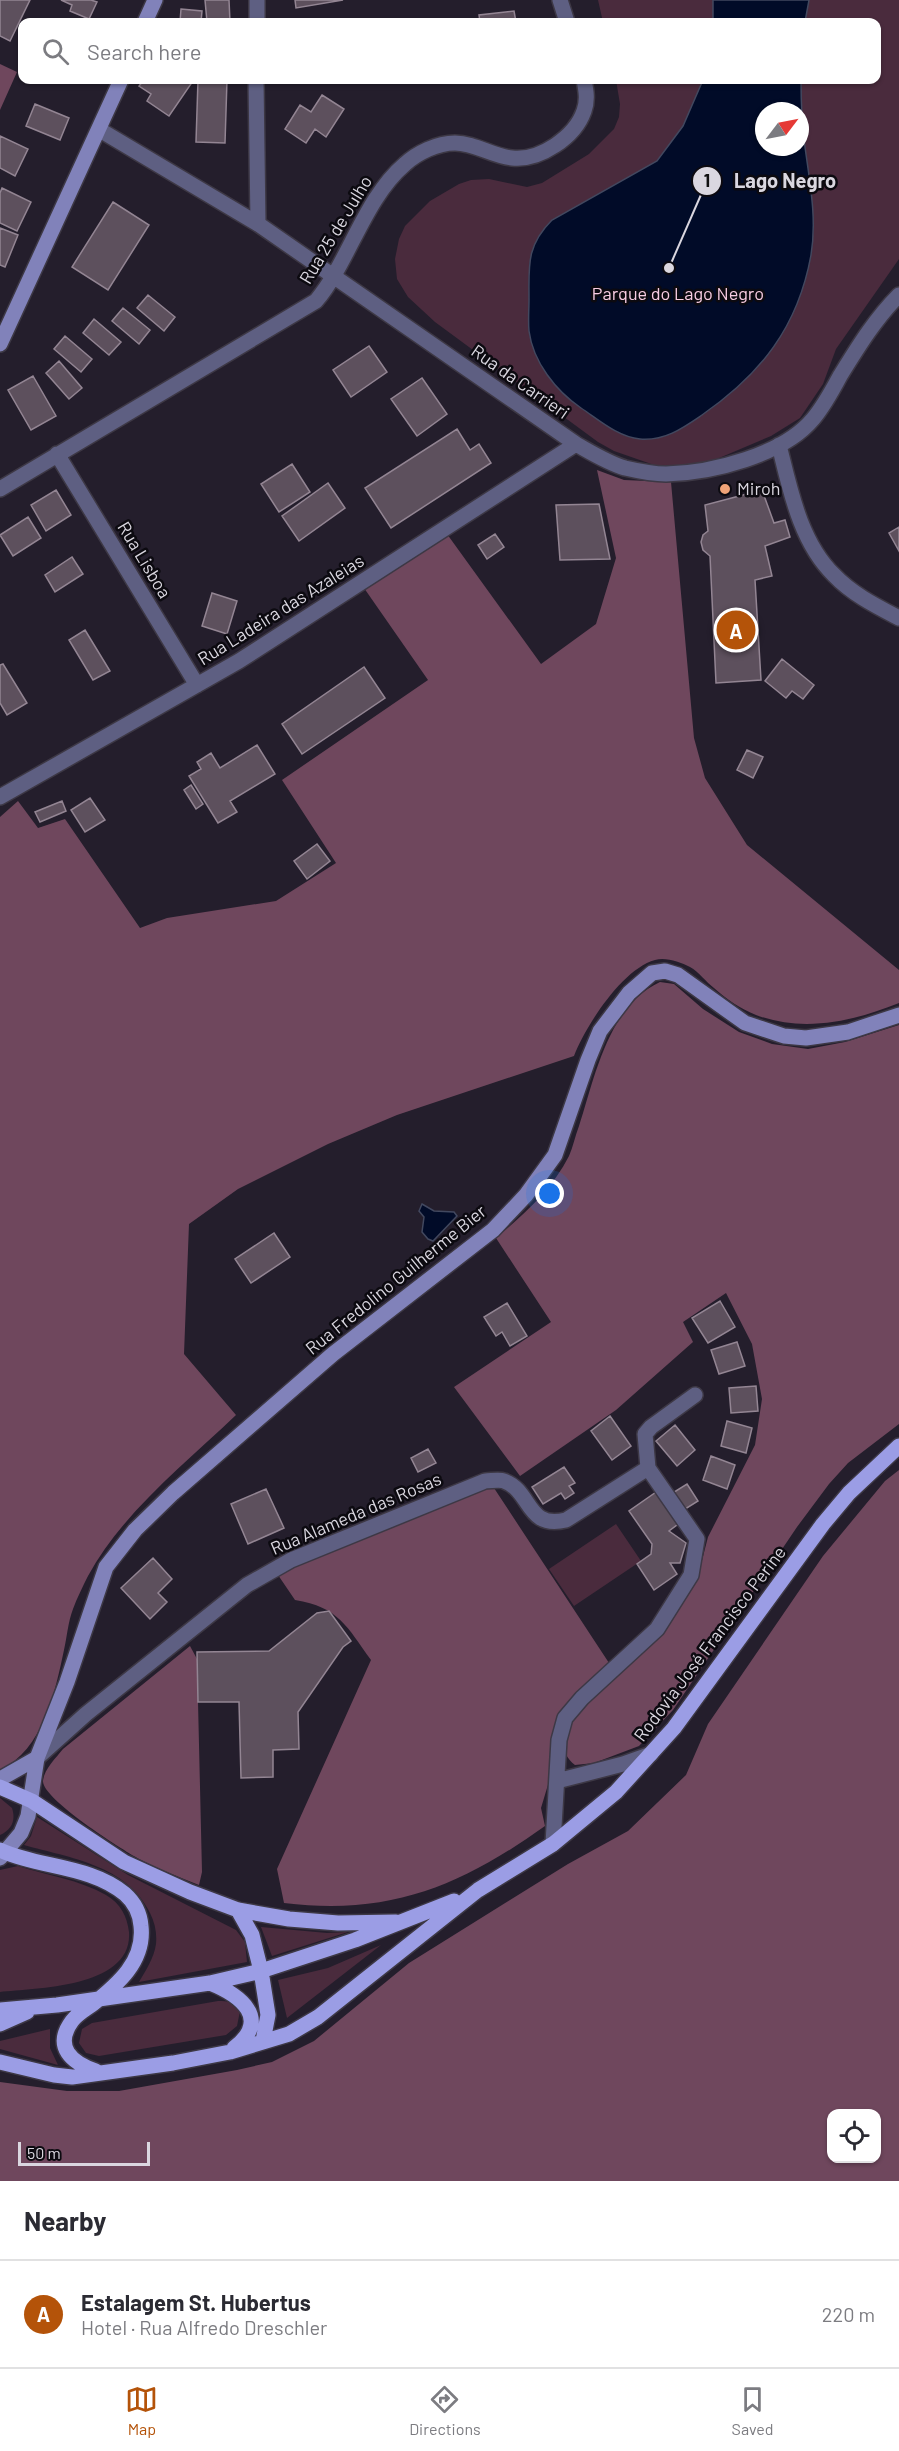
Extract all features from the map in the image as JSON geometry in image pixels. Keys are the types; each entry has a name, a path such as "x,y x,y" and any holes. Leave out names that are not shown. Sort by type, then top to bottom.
{"main road":[{"name":"Rodovia José Francisco Perine","path":"4,2064 72,2077 173,2063 230,2052 289,2034 318,2017 478,1890 553,1844 616,1792 651,1754 724,1663 823,1524 849,1493 899,1446"},
{"path":"0,1787 32,1801 124,1863 238,1910 289,1919 338,1923 408,1921"},
{"path":"2,1854 84,1874 106,1882 125,1894 135,1905 140,1918 140,1944 135,1961 119,1981 73,2020 66,2033 65,2047 71,2058 80,2066 99,2072"},
{"name":"Rodovia José Francisco Perine","path":"0,2010 210,1983 261,1971 315,1955 408,1921 478,1890"},
{"path":"238,1910 252,1935 261,1971 268,2016 263,2041"},
{"path":"0,2025 119,1981"},
{"path":"210,1983 234,1994 247,2007 250,2017 246,2037 230,2052"}],"street":[{"path":"147,18 155,0"},
{"path":"257,0 257,18"},
{"path":"560,0 566,18"},
{"path":"0,344 119,84"},
{"path":"256,84 258,224"},
{"name":"Rua 25 de Julho","path":"0,489 316,301 327,288 350,243 380,193 406,163 434,147 453,143 513,158 544,152 568,134 579,121 585,110 587,94 585,84"},
{"name":"Rua da Carrieri","path":"100,130 258,224 576,444 623,467 664,474 689,472 740,461 779,445 796,435 815,417 861,342 882,312 899,295"},
{"name":"Rua Ladeira das Azaleias","path":"0,797 249,655 576,444"},
{"path":"779,445 802,525 820,560 847,587 899,618"},
{"name":"Rua Lisboa","path":"57,454 197,685"},
{"name":"Rua Fredolino Guilherme Bier","path":"2,1854 21,1833 32,1801 37,1758 67,1682 106,1567 117,1550 173,1493 333,1354 493,1230 526,1195 555,1155 600,1031 629,993 652,973 665,971 678,975 745,1023 784,1035 806,1038 848,1032 899,1015"},
{"path":"553,1844 559,1740 565,1718 582,1698 657,1629 691,1575 697,1539 648,1468 645,1434 651,1427 695,1395"},
{"name":"Rua Alameda das Rosas","path":"37,1758 86,1714 247,1585 291,1560 485,1481 502,1480 516,1488 537,1516 552,1524 566,1520 648,1468"},
{"path":"557,1781 623,1764 651,1754"},
{"path":"0,1779 37,1758"}],"green space":[{"name":"Parque do Lago Negro","path":"598,0 899,0 899,259 836,349 823,384 800,418 771,436 705,464 668,468 657,466 614,451 598,442 435,322 408,297 397,279 395,259 399,239 405,226 430,201 459,184 471,180 489,179 527,187 542,183 589,154 614,129 619,117 620,104 617,84 881,84 881,18 602,18"},
{"path":"616,1524 641,1561 574,1606 549,1569"},
{"path":"0,1798 12,1808 14,1817 10,1827 0,1835"},
{"path":"37,1817 128,1875 236,1930 245,1942 247,1962 139,1982 152,1959 156,1944 155,1928 150,1913 140,1897 112,1874 78,1860 24,1845 31,1836"},
{"path":"18,1866 85,1885 116,1902 125,1916 129,1932 126,1950 116,1964 99,1975 80,1982 0,1992 0,1870"},
{"path":"261,1927 327,1933 348,1932 272,1956"},
{"path":"381,1945 287,2018 278,1980 328,1968"},
{"path":"218,2001 231,2003 240,2011 237,2026 226,2035 99,2056 86,2053 79,2043 82,2029 92,2023"},
{"path":"50,2029 50,2048 58,2065 0,2049 0,2041"}],"shaded area":[{"path":"0,64 17,72 0,110"},
{"path":"597,470 624,480 671,482 694,738 705,778 747,845 899,970 899,1003 864,1015 829,1022 810,1024 774,1020 745,1010 719,992 690,967 668,960 655,960 630,975 606,1000 574,1056 397,1115 328,1144 238,1189 189,1224 184,1354 236,1415 136,1510 102,1553 88,1576 73,1609 56,1684 45,1718 27,1749 15,1761 0,1770 0,817 18,801 38,828 65,819 140,928 167,918 276,901 336,863 282,780 428,680 364,588 447,534 541,664 596,624 616,558"},
{"path":"660,982 674,984 703,1009 739,1032 772,1044 808,1049 845,1042 899,1025 899,1424 848,1463 829,1484 797,1527 673,1710 639,1746 594,1763 575,1765 566,1755 564,1745 570,1722 698,1576 708,1537 755,1445 762,1399 752,1344 726,1293 683,1322 693,1342 616,1410 520,1476 454,1387 551,1322 496,1238 536,1201 562,1168 572,1149 598,1065 616,1025 642,993"},
{"path":"899,1470 899,2181 0,2181 0,2082 67,2091 119,2091 272,2062 314,2041 409,1963 568,1864 628,1831 686,1775 708,1724 823,1556 885,1481"},
{"path":"487,1485 494,1488 611,1666 574,1698 541,1808 545,1826 484,1865 423,1892 358,1905 322,1906 284,1903 277,1869 371,1660 341,1620 322,1608 295,1600 278,1575 296,1564"},
{"path":"190,1646 197,1659 202,1872 199,1885 139,1859 100,1835 55,1799 46,1789 43,1781 48,1768 63,1749"}],"water":[{"path":"713,0 809,0 806,18 713,18"},
{"path":"701,84 801,84 801,102 755,102 755,156 807,156 811,188 813,242 805,281 797,305 774,347 742,383 688,425 658,438 632,438 602,423 572,401 547,375 535,354 529,331 529,266 537,239 552,220 657,161 683,126"},
{"path":"422,1204 434,1211 454,1212 457,1216 433,1241 422,1232 424,1217 419,1211"}],"building":[{"path":"0,0 30,0 21,18 18,18 18,25 10,41 0,36"},
{"path":"61,0 97,2 89,18 70,11 72,5"},
{"path":"205,0 229,0 230,18 207,18"},
{"path":"295,0 343,0 296,8"},
{"path":"181,9 202,11 201,18 180,18"},
{"path":"514,11 515,18 479,18 479,15"},
{"path":"141,84 191,84 169,116 147,101 151,94 139,86"},
{"path":"198,84 227,84 225,143 196,142"},
{"path":"322,95 344,109 326,137 315,129 306,143 285,129 300,105 311,112"},
{"path":"35,104 69,118 60,140 26,126"},
{"path":"0,136 28,149 15,176 0,168"},
{"path":"2,188 31,202 17,231 0,223"},
{"path":"113,202 149,225 108,290 72,267"},
{"path":"0,228 18,235 5,267 0,265"},
{"path":"148,295 175,317 164,331 137,308"},
{"path":"123,308 150,330 139,344 112,321"},
{"path":"94,319 121,342 109,355 83,333"},
{"path":"65,336 92,359 81,372 54,349"},
{"path":"369,346 387,372 351,397 333,370"},
{"path":"59,361 82,388 69,399 46,373"},
{"path":"33,376 56,416 31,430 8,390"},
{"path":"422,378 447,414 417,436 391,399"},
{"path":"457,429 470,450 479,444 491,463 391,528 365,488"},
{"path":"292,464 310,492 279,512 261,484"},
{"path":"328,483 345,508 299,541 282,516"},
{"path":"56,490 71,515 46,531 31,505"},
{"path":"762,490 774,523 785,520 790,537 765,546 772,576 755,580 761,680 716,683 710,556 703,550 701,542 703,535 708,531 705,505"},
{"path":"599,504 610,559 560,560 556,505"},
{"path":"28,517 41,538 13,556 0,535"},
{"path":"899,527 899,551 889,533"},
{"path":"495,534 504,547 487,559 478,545"},
{"path":"72,557 83,574 55,592 45,575"},
{"path":"212,593 237,601 227,634 202,626"},
{"path":"85,630 110,671 93,680 69,640"},
{"path":"782,659 814,685 803,699 792,691 786,698 765,681"},
{"path":"3,664 27,703 7,715 0,703 0,665"},
{"path":"364,667 385,698 302,754 282,724"},
{"path":"257,745 275,774 230,801 237,812 218,823 189,776 201,769 197,762 211,753 220,768"},
{"path":"747,750 763,757 753,778 737,770"},
{"path":"191,785 203,804 196,809 184,790"},
{"path":"90,798 105,820 85,832 71,810"},
{"path":"62,801 66,811 40,822 35,812"},
{"path":"317,844 330,861 307,879 294,861"},
{"path":"274,1233 290,1257 251,1283 235,1259"},
{"path":"720,1301 735,1327 708,1343 692,1318"},
{"path":"507,1303 527,1336 510,1346 502,1332 496,1336 484,1317"},
{"path":"737,1342 745,1366 719,1374 711,1350"},
{"path":"756,1386 758,1411 731,1413 729,1388"},
{"path":"610,1416 631,1446 612,1460 591,1431"},
{"path":"727,1421 752,1428 746,1453 721,1446"},
{"path":"675,1425 695,1450 677,1466 656,1441"},
{"path":"428,1449 436,1463 418,1472 411,1458"},
{"path":"711,1456 735,1465 727,1489 703,1480"},
{"path":"564,1467 575,1483 569,1486 574,1493 565,1499 561,1493 543,1504 532,1487"},
{"path":"687,1484 698,1501 682,1511 671,1494"},
{"path":"266,1489 284,1528 248,1544 231,1504"},
{"path":"659,1490 681,1522 669,1531 686,1543 680,1563 670,1563 677,1574 654,1590 637,1564 651,1554 652,1544 629,1511"},
{"path":"153,1558 172,1579 158,1593 167,1602 150,1619 121,1588"},
{"path":"329,1611 351,1641 343,1647 298,1712 299,1749 273,1750 273,1777 241,1778 239,1702 198,1702 197,1652 269,1651 317,1613"}],"place":[{"name":"Lago Negro","path":"669,268"},
{"name":"Miroh","path":"725,489"},
{"name":"Estalagem St. Hubertus","path":"736,630"}]}
